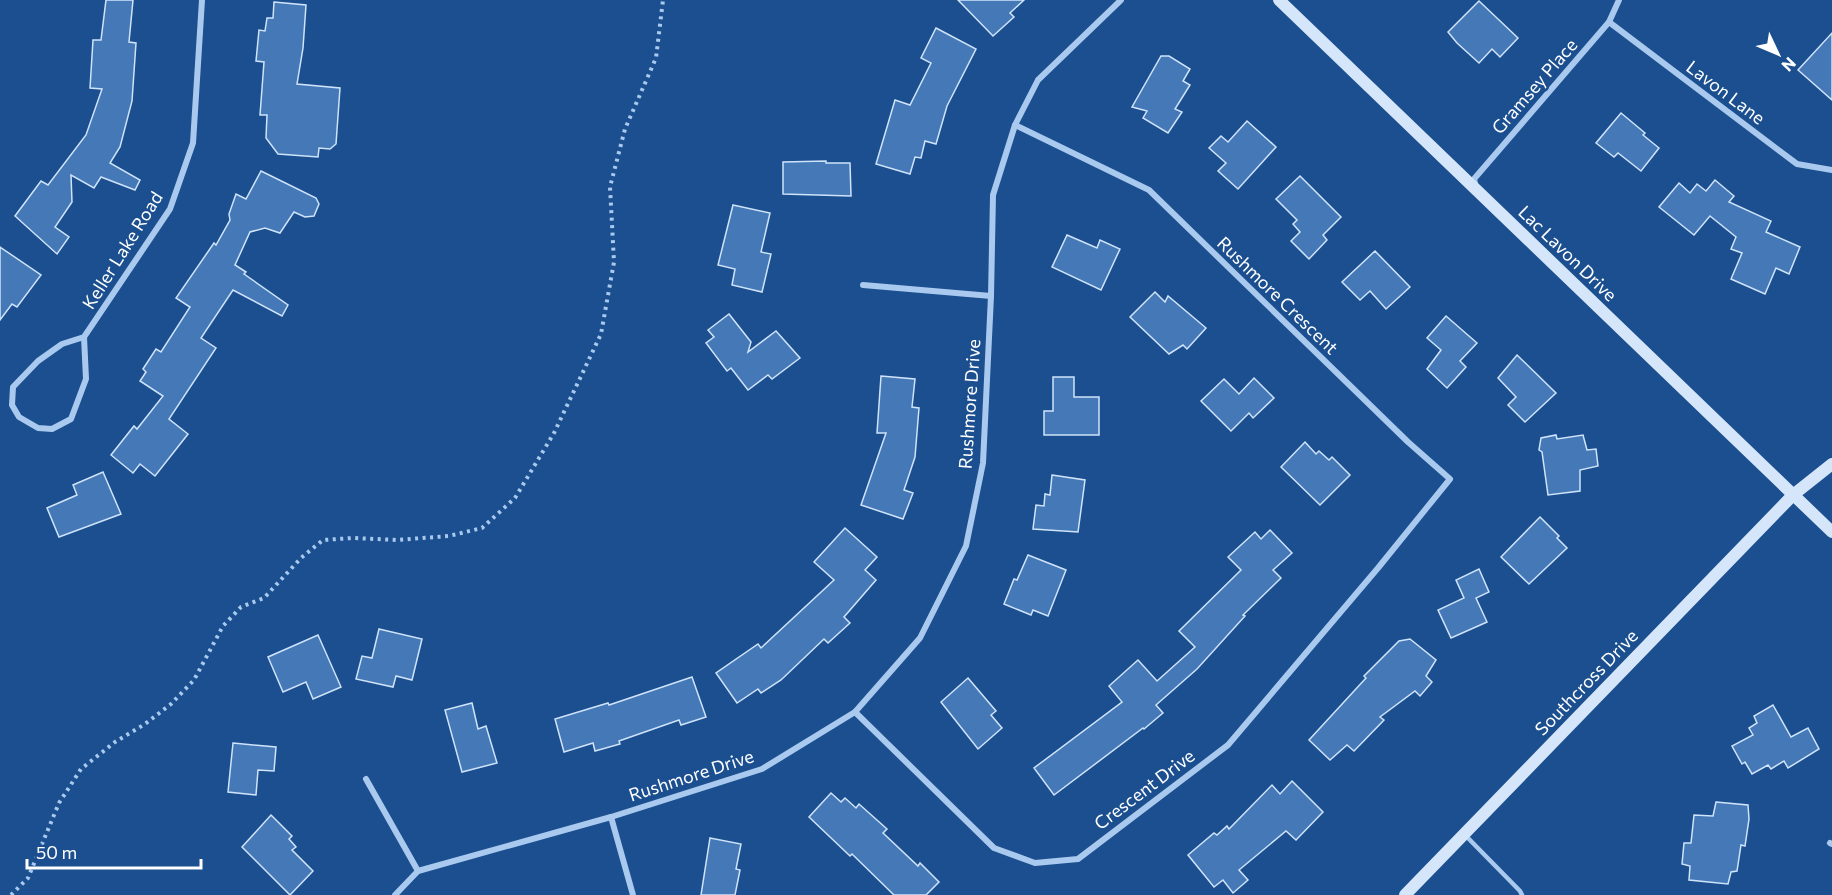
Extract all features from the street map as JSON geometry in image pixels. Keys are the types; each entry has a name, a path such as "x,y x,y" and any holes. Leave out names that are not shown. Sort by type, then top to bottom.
{"street":[{"name":"Keller Lake Road","path":"84,337 54,349 38,361 13,387 12,405 19,417 38,428 52,429 71,419 86,379 84,337 170,209 193,143 202,0"},
{"name":"Rushmore Drive","path":"418,871 611,818 762,769 855,712 920,639 966,546 983,463 993,195 1015,125 1038,80 1122,0"},
{"name":"Lac Lavon Drive","path":"1279,0 1832,532"},
{"name":"Gramsey Place","path":"1476,190 1474,179 1609,22 1619,0"},
{"name":"Lavon Lane","path":"1609,22 1797,164 1832,170"},
{"name":"Rushmore Crescent","path":"1015,125 1149,190 1407,442 1450,479 1409,528"},
{"path":"863,285 991,296"},
{"name":"Southcross Drive","path":"1405,895 1793,495 1832,464"},
{"name":"Crescent Drive","path":"855,712 994,848 1035,863 1078,859 1228,745 1378,568 1409,528"},
{"path":"366,779 418,871 395,895"},
{"path":"611,818 633,895"}],"lane":[{"path":"1464,834 1522,895"}],"path":[{"path":"11,895 28,878 59,803 81,769 115,742 145,724 171,704 194,680 223,626 242,607 264,598 301,558 323,540 353,538 397,540 449,536 482,528 515,498 554,433 600,334 614,262 610,187 625,129 656,58 663,0"}],"building":[{"path":"106,0 133,0 129,42 136,43 132,101 120,147 110,163 140,180 135,190 101,177 94,188 71,175 72,202 55,227 69,237 57,254 15,216 41,181 48,185 86,135 102,89 90,88 93,40 101,40"},
{"path":"958,0 1024,0 1010,13 1014,17 993,36"},
{"path":"1479,1 1518,38 1500,57 1492,49 1479,63 1448,32"},
{"path":"274,2 306,5 303,48 297,84 340,88 336,144 330,149 319,148 318,157 278,154 266,138 267,115 260,115 264,62 256,61 259,30 265,31 267,18 273,18"},
{"path":"936,28 976,49 947,106 936,144 925,141 921,158 915,157 910,174 876,164 895,100 910,105 931,63 921,58"},
{"path":"1832,33 1832,100 1798,70"},
{"path":"1161,56 1169,56 1190,69 1183,81 1190,85 1175,109 1182,112 1168,133 1143,118 1147,111 1132,107"},
{"path":"1621,113 1659,148 1641,171 1618,153 1614,157 1596,143"},
{"path":"1247,121 1276,147 1238,189 1218,171 1226,163 1209,148 1221,136 1228,142"},
{"path":"826,161 826,163 850,163 851,196 783,194 783,162"},
{"path":"261,171 316,198 319,204 314,216 305,217 294,212 280,233 265,228 250,232 235,265 288,305 282,316 233,290 201,338 216,348 169,419 188,434 155,476 140,464 133,473 111,455 134,426 137,429 163,396 140,381 146,372 143,369 156,349 161,352 190,307 176,298 214,243 216,245 230,220 229,214 236,194 246,199"},
{"path":"1300,176 1341,217 1323,235 1327,240 1309,259 1291,241 1300,232 1293,224 1297,220 1276,199"},
{"path":"1715,180 1734,196 1729,202 1771,221 1766,232 1800,247 1789,274 1776,268 1765,294 1731,279 1742,253 1731,249 1736,237 1710,216 1694,235 1659,207 1679,183 1690,193 1697,184 1706,191"},
{"path":"733,205 770,213 761,252 771,254 762,292 732,285 735,269 718,265"},
{"path":"1067,235 1097,248 1100,240 1120,249 1101,290 1052,267"},
{"path":"0,247 41,275 17,307 12,304 0,320"},
{"path":"1375,251 1410,287 1386,309 1370,291 1360,300 1342,282"},
{"path":"1155,292 1165,302 1168,296 1206,328 1187,349 1183,345 1169,354 1130,317"},
{"path":"729,314 751,342 748,352 776,331 800,358 772,379 768,375 748,390 731,368 727,371 706,343 714,337 708,330"},
{"path":"1446,316 1477,343 1460,361 1466,367 1447,388 1427,369 1441,350 1427,338"},
{"path":"1517,355 1556,393 1525,422 1508,405 1516,397 1498,378"},
{"path":"881,376 915,379 912,407 919,408 915,457 904,490 913,493 903,519 861,505 886,433 877,433"},
{"path":"1053,377 1074,377 1074,397 1099,397 1099,435 1044,435 1044,411 1053,411"},
{"path":"1254,378 1274,398 1253,418 1249,413 1231,431 1201,401 1224,379 1239,394"},
{"path":"1556,435 1557,439 1583,435 1587,450 1596,449 1598,466 1580,470 1580,491 1548,495 1542,452 1539,450 1541,438"},
{"path":"1305,442 1316,454 1319,451 1329,460 1332,457 1350,475 1320,505 1281,467"},
{"path":"103,472 121,514 59,537 47,508 77,495 73,485"},
{"path":"1052,475 1085,480 1078,532 1033,529 1036,505 1044,506 1045,494 1050,495"},
{"path":"1540,517 1559,536 1557,538 1567,548 1529,584 1501,557"},
{"path":"845,528 877,557 865,570 876,580 844,617 850,623 828,643 824,639 781,680 761,693 758,689 737,703 716,673 758,644 761,648 834,580 814,562"},
{"path":"1270,530 1292,553 1273,570 1281,578 1243,615 1245,616 1197,669 1156,705 1163,713 1054,795 1034,768 1122,702 1109,686 1138,660 1157,681 1195,647 1179,631 1241,570 1228,557 1255,532 1261,539"},
{"path":"1028,555 1066,570 1048,616 1033,610 1031,615 1004,604 1014,579 1017,580"},
{"path":"1479,569 1489,592 1476,598 1487,622 1451,638 1438,610 1464,598 1456,580"},
{"path":"379,629 422,639 412,680 396,676 393,687 356,679 362,656 372,658"},
{"path":"318,635 341,687 313,699 306,682 283,692 268,657"},
{"path":"1410,639 1436,660 1426,676 1432,682 1420,696 1415,691 1380,717 1384,720 1354,751 1347,745 1330,760 1309,740 1366,678 1364,676 1399,641"},
{"path":"692,677 706,717 681,725 679,720 619,741 620,744 595,751 593,743 564,752 555,719 608,703 609,705"},
{"path":"968,678 996,711 991,715 1002,728 978,749 941,702"},
{"path":"472,703 478,729 486,726 497,763 462,772 445,710"},
{"path":"1773,705 1791,737 1808,728 1819,749 1788,768 1784,761 1771,769 1768,765 1752,774 1745,762 1742,764 1732,746 1753,735 1749,728 1757,723 1754,716"},
{"path":"233,743 276,747 274,771 258,770 256,795 228,792"},
{"path":"1292,781 1323,812 1296,840 1286,831 1239,870 1248,880 1233,893 1223,880 1214,887 1188,855 1214,833 1217,835 1227,826 1229,829 1272,785 1280,794"},
{"path":"831,793 841,802 845,798 856,808 859,804 887,829 883,833 939,882 926,895 894,895 852,854 850,856 809,817"},
{"path":"1716,802 1748,805 1749,819 1745,846 1741,845 1737,871 1731,872 1728,884 1689,880 1690,866 1682,864 1684,843 1691,843 1694,815 1713,816"},
{"path":"271,815 292,836 289,839 296,847 292,850 313,871 290,895 242,847"},
{"path":"710,838 741,844 736,869 740,870 735,895 701,895"}]}
